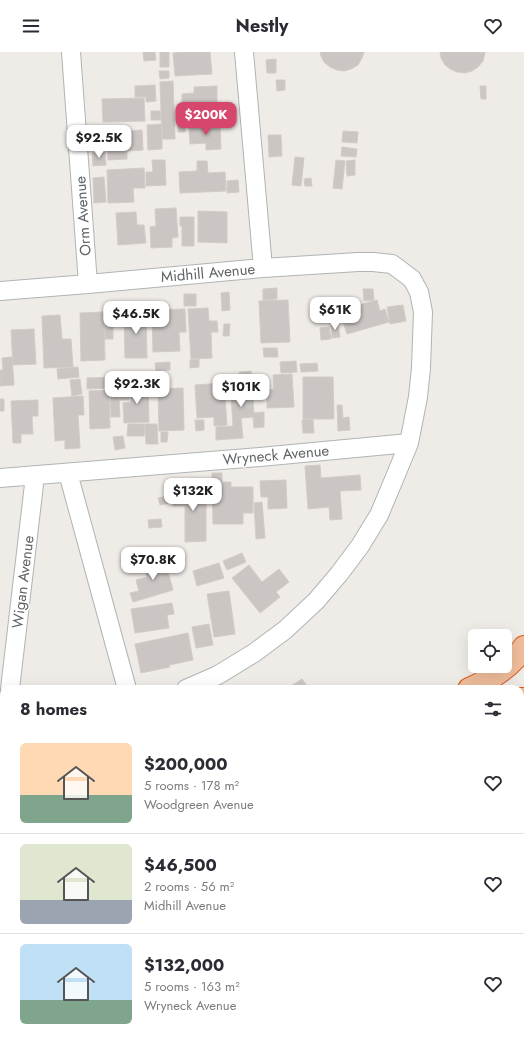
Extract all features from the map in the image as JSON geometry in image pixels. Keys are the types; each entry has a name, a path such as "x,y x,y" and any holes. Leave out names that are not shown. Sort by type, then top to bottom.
{"highway":[{"path":"477,685 493,677 508,666 524,648"}],"street":[{"name":"Orm Avenue","path":"71,52 88,284"},
{"path":"244,52 263,268"},
{"name":"Midhill Avenue","path":"0,291 263,268 358,262 392,264 412,279 419,292 423,312 421,368 418,397 409,443"},
{"path":"195,685 218,675 254,653 284,630 316,601 360,546 379,514 409,443"},
{"name":"Wryneck Avenue","path":"0,478 409,443"},
{"path":"68,473 126,685"},
{"name":"Wigan Avenue","path":"10,685 35,476"}],"building":[{"path":"143,52 155,52 156,60 144,61"},
{"path":"160,52 169,52 169,67 160,67"},
{"path":"210,52 212,74 175,76 173,53"},
{"path":"320,52 364,52 358,65 344,71 330,67 324,62"},
{"path":"440,52 485,53 483,61 478,67 465,73 457,72 445,65 441,58"},
{"path":"276,59 276,73 267,73 266,60"},
{"path":"159,71 169,71 169,78 160,79"},
{"path":"276,80 285,80 285,90 277,91"},
{"path":"173,81 175,139 162,139 160,82"},
{"path":"155,85 156,101 146,102 146,97 135,97 135,86"},
{"path":"217,86 217,113 182,114 182,94 194,93 194,87"},
{"path":"480,86 486,86 486,99 481,99"},
{"path":"144,98 145,121 103,122 102,99"},
{"path":"151,111 160,111 161,120 151,120"},
{"path":"185,120 185,132 178,132 178,121"},
{"path":"162,124 162,149 148,150 147,125"},
{"path":"220,125 221,149 206,150 206,143 190,144 189,127"},
{"path":"142,130 143,150 127,151 127,159 108,160 107,132"},
{"path":"343,131 358,132 357,143 342,142"},
{"path":"268,135 281,135 282,156 269,157"},
{"path":"342,147 357,149 356,157 341,156"},
{"path":"105,152 106,165 93,166 92,153"},
{"path":"295,157 304,158 301,186 292,185"},
{"path":"152,160 165,160 166,185 146,186 146,172 153,172"},
{"path":"336,160 345,161 342,189 333,188"},
{"path":"355,160 355,175 347,176 346,161"},
{"path":"197,161 207,161 208,173 225,172 226,191 180,193 179,172 197,171"},
{"path":"144,168 145,188 133,188 134,202 108,203 107,170"},
{"path":"104,177 106,202 94,203 93,178"},
{"path":"311,178 312,186 305,186 304,179"},
{"path":"238,180 239,192 227,193 227,181"},
{"path":"176,208 178,237 172,238 172,247 151,248 150,227 156,226 155,209"},
{"path":"198,211 227,212 227,243 198,242"},
{"path":"136,212 137,225 144,225 146,243 118,245 116,213"},
{"path":"180,217 194,217 194,246 182,246 182,226 180,226"},
{"path":"277,288 277,299 263,300 263,289"},
{"path":"363,289 373,289 374,300 364,301"},
{"path":"229,292 230,310 222,311 221,293"},
{"path":"184,294 196,294 196,306 184,306"},
{"path":"288,300 290,342 261,343 259,301"},
{"path":"377,300 380,311 385,309 389,322 347,334 343,322 337,324 333,312"},
{"path":"403,305 406,321 390,324 387,307"},
{"path":"208,308 209,321 217,321 218,332 211,332 212,358 191,359 188,309"},
{"path":"185,309 186,332 179,332 180,351 153,352 152,310"},
{"path":"104,312 105,360 81,361 80,313"},
{"path":"146,312 147,358 125,358 124,313"},
{"path":"113,314 113,339 105,339 105,315"},
{"path":"60,315 62,339 71,339 73,367 44,368 42,316"},
{"path":"224,324 230,324 229,336 223,336"},
{"path":"338,324 340,337 332,338 331,325"},
{"path":"329,327 331,339 321,340 320,328"},
{"path":"34,329 36,364 13,365 11,330"},
{"path":"263,348 277,348 278,357 264,357"},
{"path":"12,357 14,385 0,386 0,370 3,370 2,358"},
{"path":"199,359 199,367 190,368 190,360"},
{"path":"296,361 297,372 281,373 280,362"},
{"path":"170,362 170,370 156,371 155,363"},
{"path":"317,363 318,371 301,372 300,364"},
{"path":"78,367 79,377 58,379 57,369"},
{"path":"251,371 254,413 264,412 264,427 254,428 253,417 241,418 243,438 216,440 216,427 233,426 230,380 240,380 239,372"},
{"path":"292,374 294,407 267,408 267,390 274,389 273,375"},
{"path":"118,377 120,417 111,417 110,388 87,389 87,378"},
{"path":"303,377 333,377 334,419 303,419"},
{"path":"80,379 82,394 72,396 70,380"},
{"path":"224,383 227,425 214,426 214,417 197,418 195,385"},
{"path":"120,384 129,384 129,400 120,400"},
{"path":"130,385 148,385 149,422 124,423 123,403 131,402"},
{"path":"183,388 184,430 159,431 158,389"},
{"path":"109,390 110,428 90,429 89,391"},
{"path":"83,396 84,415 78,415 80,448 65,449 65,440 55,441 53,398"},
{"path":"0,399 4,399 4,411 0,411"},
{"path":"38,400 38,416 32,416 33,434 21,434 21,443 13,443 11,401"},
{"path":"337,405 342,405 343,418 349,417 350,430 338,431"},
{"path":"313,419 314,433 303,433 302,420"},
{"path":"195,420 204,420 204,430 196,431"},
{"path":"128,424 145,424 144,436 127,436"},
{"path":"145,424 157,424 158,444 146,444"},
{"path":"161,432 168,432 167,442 161,442"},
{"path":"123,436 125,448 115,450 113,437"},
{"path":"320,465 321,478 360,475 361,490 340,491 342,519 330,520 329,507 308,509 305,466"},
{"path":"212,473 222,473 222,482 231,482 231,487 253,487 253,513 243,513 243,524 213,524"},
{"path":"286,480 287,508 268,509 268,497 261,497 260,481"},
{"path":"206,488 206,541 185,542 185,506 173,506 173,489"},
{"path":"167,496 169,503 160,505 158,498"},
{"path":"262,502 265,538 256,539 254,503"},
{"path":"161,519 162,527 149,528 148,520"},
{"path":"182,551 185,560 167,565 164,557"},
{"path":"242,553 246,562 227,570 223,561"},
{"path":"164,557 173,590 133,602 130,593 139,591 136,580 147,577 143,563"},
{"path":"219,563 224,578 197,586 193,571"},
{"path":"249,565 262,582 279,569 289,582 276,592 280,597 260,613 232,578"},
{"path":"229,591 235,634 214,637 207,594"},
{"path":"172,603 174,614 167,615 169,628 135,633 131,609"},
{"path":"209,624 213,645 196,648 192,627"},
{"path":"188,633 193,660 169,665 170,667 141,673 135,644"},
{"path":"302,679 306,685 293,685"}]}
